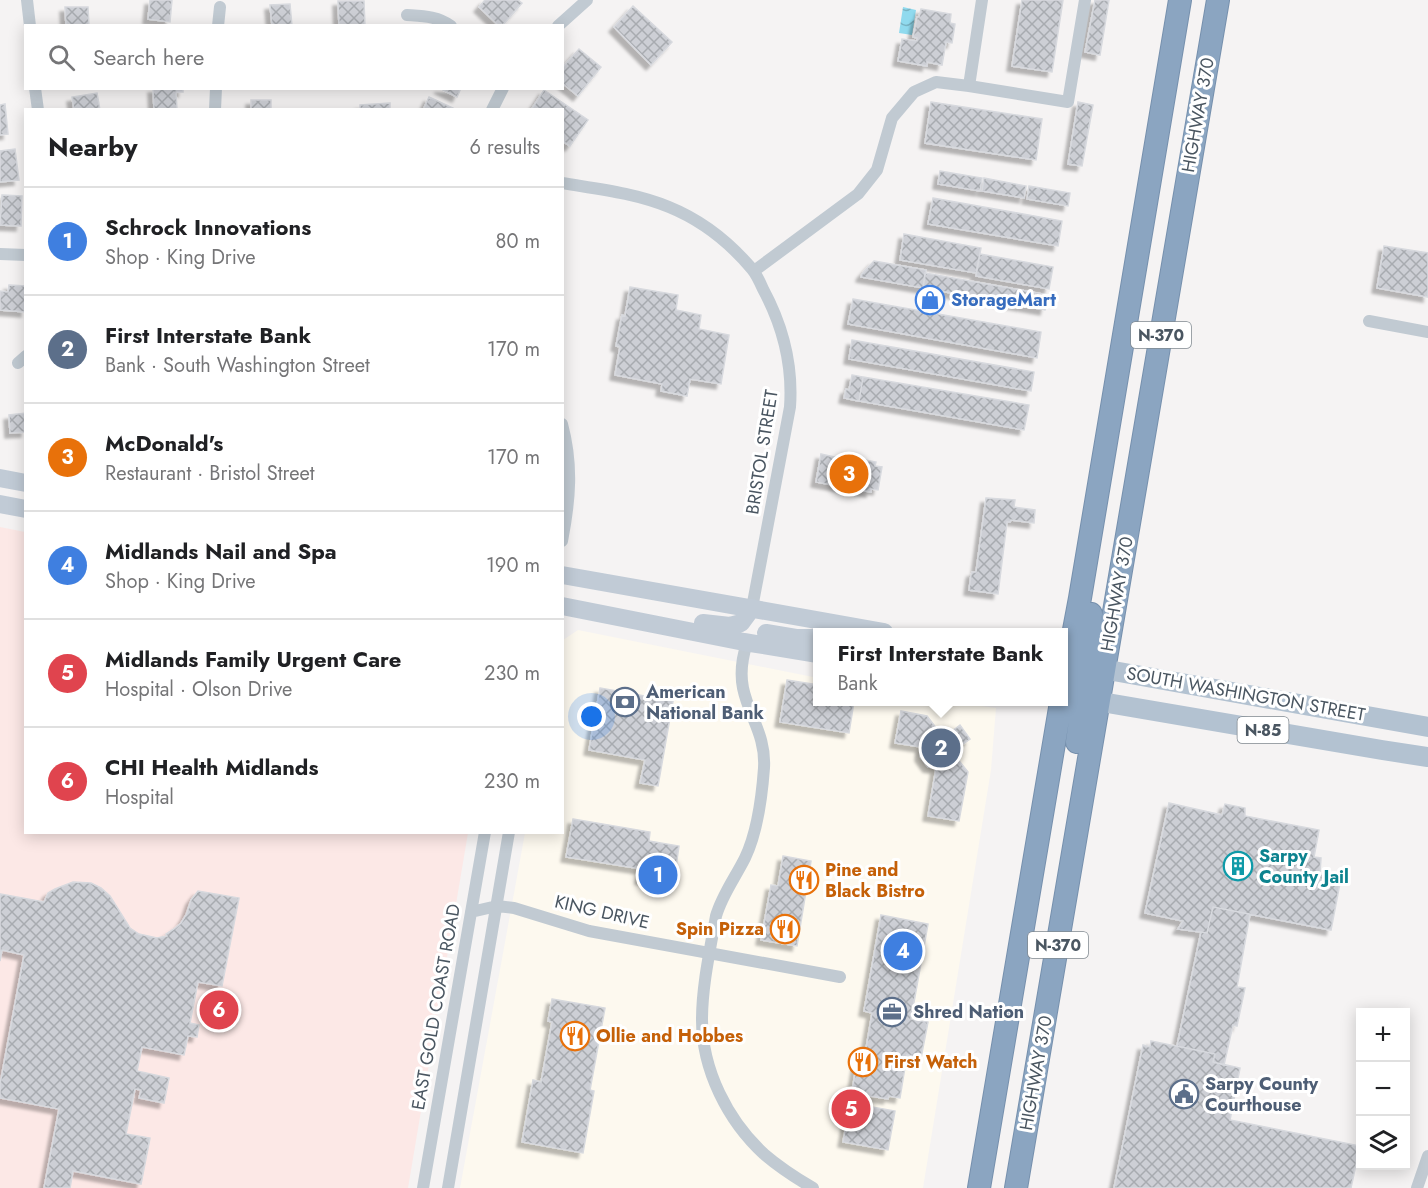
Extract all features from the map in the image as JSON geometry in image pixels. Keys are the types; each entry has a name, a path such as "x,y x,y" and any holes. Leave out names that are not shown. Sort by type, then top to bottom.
{"highway":[{"name":"HIGHWAY 370","path":"1016,1188 1047,1012 1077,684 1116,381 1180,0"},
{"name":"HIGHWAY 370","path":"979,1188 1077,684 1218,0"}],"main road":[{"path":"0,478 24,483"},
{"path":"0,504 24,508"},
{"path":"564,575 858,628"},
{"path":"564,606 747,643 813,653"},
{"path":"619,617 634,611 730,626 741,623 752,608"},
{"path":"747,643 752,635 762,633 813,638"},
{"name":"SOUTH WASHINGTON STREET","path":"1077,684 1428,727"},
{"name":"SOUTH WASHINGTON STREET","path":"1077,684 1382,750 1428,757"}],"street":[{"path":"27,0 30,24"},
{"path":"560,24 587,0"},
{"path":"969,86 982,0"},
{"path":"754,271 858,194 877,170 892,118 914,92 936,82 1068,102 1085,0"},
{"path":"218,24 220,7"},
{"path":"407,15 429,16 447,24"},
{"path":"35,90 38,108"},
{"path":"215,108 216,90"},
{"path":"493,108 502,90"},
{"name":"BRISTOL STREET","path":"564,183 649,200 671,208 702,225 721,238 754,271 778,318 786,346 792,390 787,428 752,608"},
{"path":"0,254 24,255"},
{"path":"1369,321 1428,332"},
{"path":"564,431 570,465 570,485 564,530"},
{"path":"747,643 742,665 743,688 763,745 764,768 758,813 750,843 744,860 719,905 703,999 704,1047 718,1090 740,1129 779,1166 813,1188"},
{"name":"EAST GOLD COAST ROAD","path":"423,1188 484,834"},
{"path":"448,1188 509,834"},
{"name":"KING DRIVE","path":"474,892 497,906 521,910 589,931 840,977"},
{"name":"KING DRIVE","path":"471,912 497,906"},
{"path":"1417,1188 1428,1156"}],"shaded area":[{"path":"0,527 24,532 24,834 468,834 408,1188 0,1188"},
{"path":"578,630 813,677 813,706 981,706 996,708 991,770 923,1188 460,1188 525,834 564,834 564,639"}],"water":[{"path":"903,7 916,10 912,35 899,33"}],"building":[{"path":"150,0 172,0 170,22 148,19"},
{"path":"485,0 518,0 522,3 504,24 497,24 479,7"},
{"path":"1022,0 1063,0 1052,72 1012,66"},
{"path":"1095,0 1109,0 1100,55 1085,52"},
{"path":"338,1 364,1 365,24 339,24"},
{"path":"290,4 292,24 272,24 270,5"},
{"path":"633,6 672,42 651,65 614,27"},
{"path":"65,7 88,7 89,24 66,24"},
{"path":"921,9 951,14 950,23 955,24 952,43 946,42 942,65 927,62 927,66 898,61 902,39 917,41 917,38 913,37"},
{"path":"579,49 601,67 578,96 564,85 564,66"},
{"path":"153,90 183,90 183,92 176,92 177,108 154,108"},
{"path":"443,90 460,90 457,97"},
{"path":"544,90 588,120 570,146 564,142 564,108 532,108"},
{"path":"97,93 100,108 74,108 72,97"},
{"path":"429,97 453,108 424,108"},
{"path":"251,100 271,100 271,108 251,108"},
{"path":"931,102 1042,119 1036,160 925,143"},
{"path":"1078,102 1093,105 1082,166 1068,164"},
{"path":"390,103 390,108 360,108 360,105"},
{"path":"5,104 8,134 0,135 0,105"},
{"path":"15,149 19,180 0,182 0,151"},
{"path":"940,171 982,178 980,191 938,184"},
{"path":"984,178 1026,186 1024,198 982,191"},
{"path":"1029,186 1070,193 1068,206 1027,199"},
{"path":"2,195 22,196 21,226 0,225"},
{"path":"933,198 1062,221 1058,246 928,224"},
{"path":"904,234 981,248 976,273 900,260"},
{"path":"1384,246 1428,253 1428,297 1377,288"},
{"path":"980,254 1053,267 1049,289 976,276"},
{"path":"874,261 926,270 923,288 861,277"},
{"path":"925,273 1048,295 1045,310 923,288"},
{"path":"9,285 24,286 24,312 0,310 0,291 8,292"},
{"path":"630,287 678,295 676,310 701,315 699,329 729,335 721,384 690,379 687,396 661,391 662,384 615,375 620,347 616,346 622,315 625,316"},
{"path":"853,299 1041,332 1037,358 848,324"},
{"path":"852,340 1034,372 1031,391 849,359"},
{"path":"852,375 863,377 859,401 844,398 846,389 849,390"},
{"path":"863,377 1029,405 1024,430 859,401"},
{"path":"24,413 24,432 10,433 9,415"},
{"path":"821,454 876,462 875,466 882,467 878,490 871,489 871,492 816,482"},
{"path":"986,498 1015,500 1014,507 1035,510 1034,523 1011,520 1007,522 998,594 969,590 972,572 976,572"},
{"path":"787,680 813,684 813,706 853,706 849,733 780,722"},
{"path":"600,688 673,701 658,786 640,783 645,760 589,750"},
{"path":"901,711 927,716 940,733 947,735 960,725 970,739 952,752 968,772 959,821 928,816 936,768 928,767 920,756 921,747 895,743"},
{"name":"Sarpy County Jail","path":"1169,803 1222,815 1225,804 1245,808 1245,816 1319,830 1314,857 1321,858 1320,874 1341,878 1331,930 1213,907 1207,933 1178,929 1183,921 1145,913"},
{"path":"573,819 650,832 649,841 679,846 673,887 648,883 640,879 642,869 566,857"},
{"path":"783,856 811,861 797,946 761,940 771,885 778,886"},
{"path":"73,882 91,883 101,888 110,896 130,928 139,934 157,938 167,936 166,934 181,923 191,900 198,891 239,898 222,986 198,982 190,1023 199,1025 197,1037 188,1036 184,1055 142,1047 137,1071 169,1078 164,1103 139,1098 141,1090 135,1089 126,1134 150,1138 141,1184 73,1171 70,1188 44,1188 59,1109 0,1098 0,1084 24,955 2,950 0,961 0,894 44,902 48,893"},
{"path":"1213,907 1250,914 1237,987 1245,988 1237,1026 1233,1025 1224,1065 1213,1062 1215,1054 1177,1046 1201,932 1207,933"},
{"path":"881,915 928,924 911,1019 928,1022 921,1058 907,1055 900,1098 889,1096 888,1099 852,1091 858,1056 870,1058 872,1050 866,1049 872,1013 864,1011"},
{"path":"552,999 605,1008 590,1090 594,1091 583,1153 522,1142 533,1080 541,1082 552,1022 548,1021"},
{"name":"Sarpy County Courthouse","path":"1151,1041 1215,1054 1213,1062 1240,1068 1230,1120 1356,1145 1356,1165 1351,1188 1114,1188 1143,1045 1150,1047"},
{"path":"850,1103 895,1111 888,1150 843,1142"}],"place":[{"name":"StorageMart","path":"930,300"},
{"name":"McDonald's","path":"849,474"},
{"name":"American National Bank","path":"625,702"},
{"name":"First Interstate Bank","path":"941,748"},
{"name":"Sarpy County Jail","path":"1238,866"},
{"name":"Schrock Innovations","path":"658,875"},
{"name":"Pine and Black Bistro","path":"804,880"},
{"name":"Spin Pizza","path":"785,929"},
{"name":"Midlands Nail and Spa","path":"903,951"},
{"name":"CHI Health Midlands","path":"219,1010"},
{"name":"Shred Nation","path":"892,1012"},
{"name":"Ollie and Hobbes","path":"575,1036"},
{"name":"First Watch","path":"863,1062"},
{"name":"Sarpy County Courthouse","path":"1184,1094"},
{"name":"Midlands Family Urgent Care","path":"851,1109"}]}
